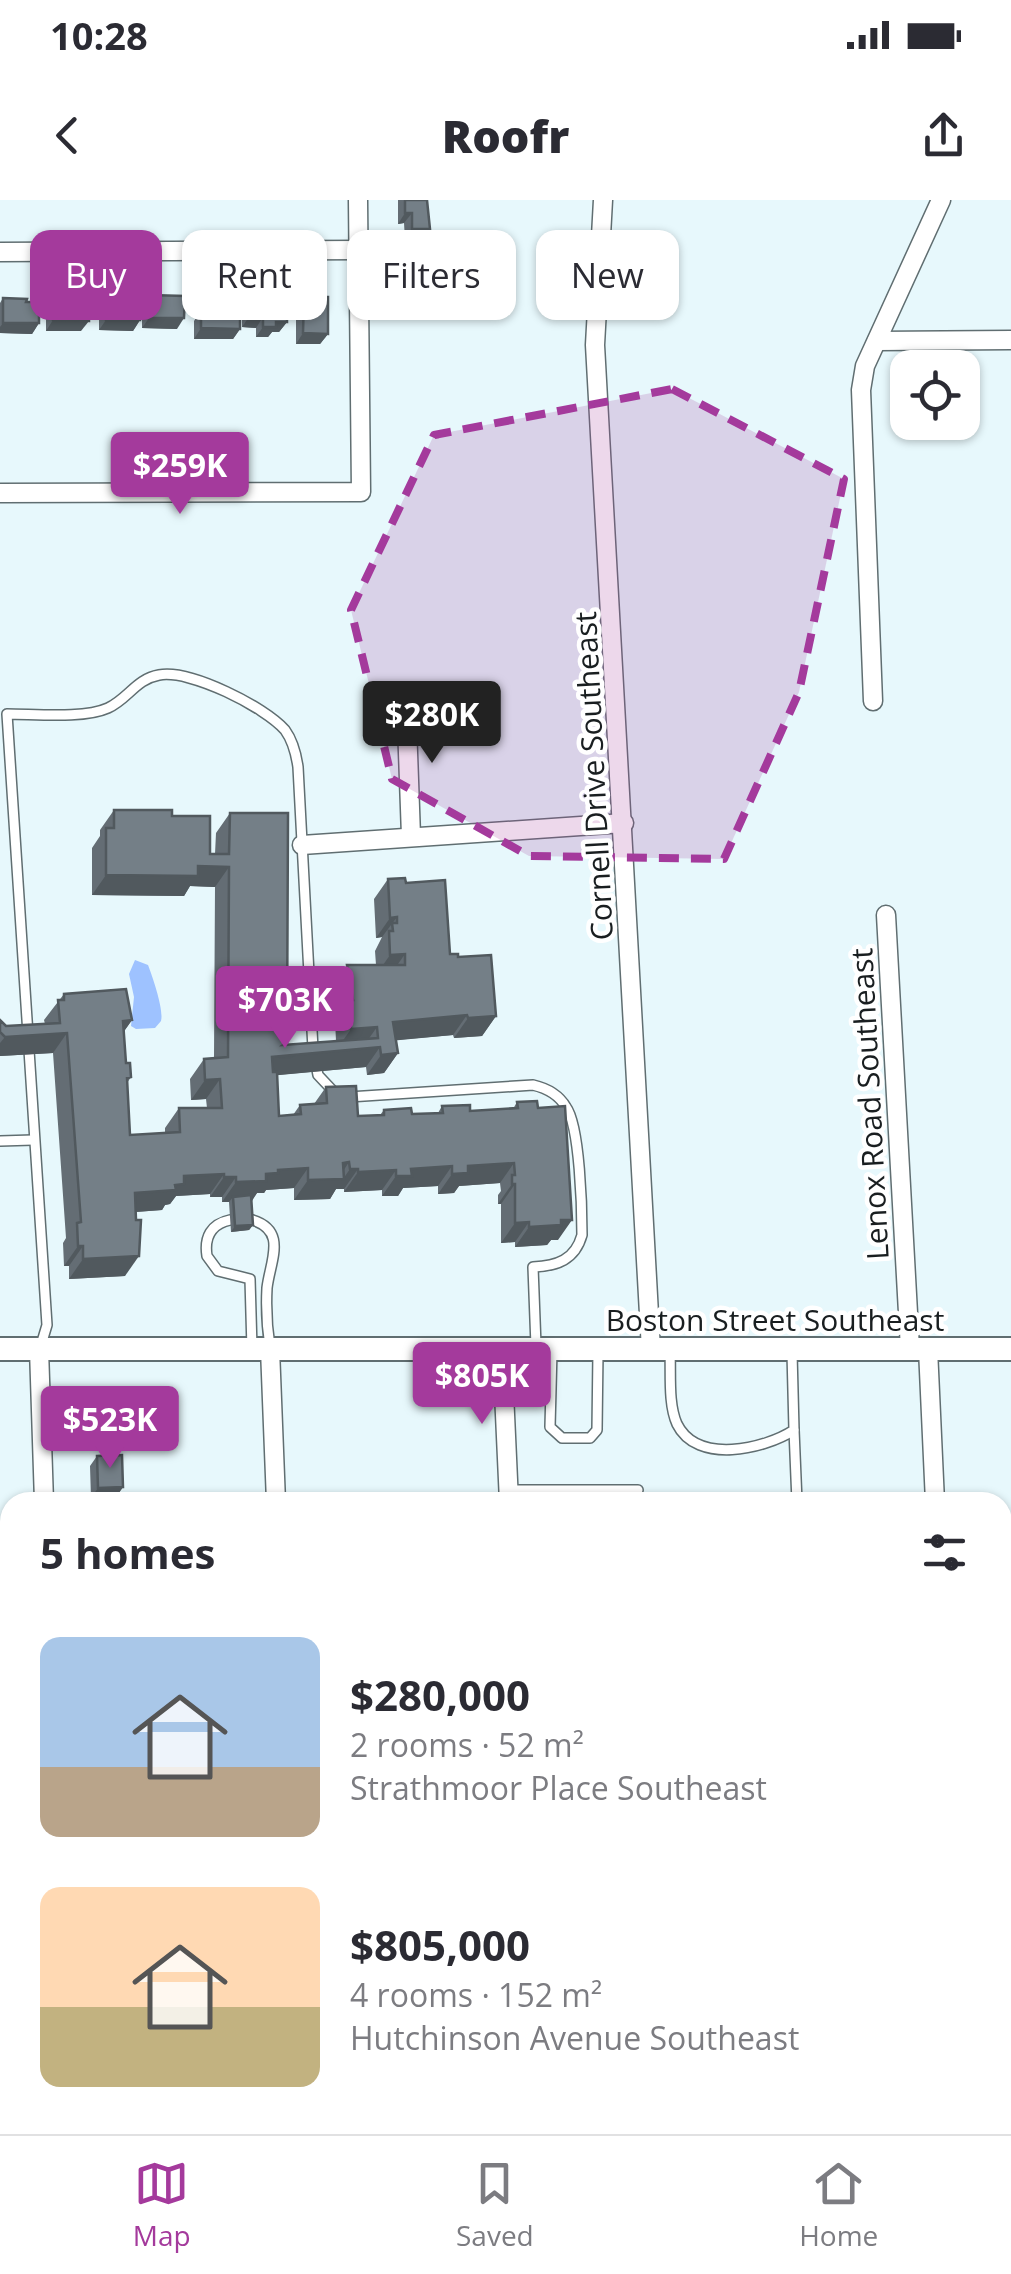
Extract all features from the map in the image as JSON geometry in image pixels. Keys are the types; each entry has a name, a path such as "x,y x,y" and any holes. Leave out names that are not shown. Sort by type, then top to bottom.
{"street":[{"path":"358,200 359,230"},
{"name":"Cornell Drive Southeast","path":"603,200 594,345 661,1350"},
{"path":"873,701 861,390 866,366 942,200"},
{"path":"0,252 347,250"},
{"path":"0,493 361,492 360,320"},
{"path":"877,341 1011,340"},
{"path":"406,697 411,836"},
{"path":"302,845 624,823"},
{"name":"Lenox Road Southeast","path":"886,915 933,1492"},
{"name":"Boston Street Southeast","path":"0,1349 1011,1349"},
{"path":"39,1349 44,1492"},
{"path":"261,1349 275,1492"},
{"path":"502,1349 509,1492"}],"lane":[{"path":"39,1349 47,1325 4,715 94,712 114,704 146,678 164,674 193,678 266,714 290,737 298,766 313,1049 318,1076 326,1086 352,1098 533,1085 554,1094 570,1112 582,1236 576,1250 565,1260 533,1268 550,1427 562,1438 590,1438 597,1430 598,1349"},
{"path":"0,1141 33,1140"},
{"path":"249,1219 261,1222 270,1232 274,1246 261,1349"},
{"path":"230,1220 217,1224 209,1233 206,1256 218,1271 250,1279 273,1269"},
{"path":"250,1279 261,1349"},
{"path":"792,1349 797,1492"},
{"path":"661,1350 675,1420 692,1440 710,1448 756,1448 776,1442 794,1430"},
{"path":"595,1492 638,1490"}],"highlighted area":[{"path":"672,389 844,479 799,692 724,859 529,856 392,779 351,610 434,435"}],"water":[{"path":"135,960 148,965 160,1002 162,1016 155,1028 131,1026 134,997 129,974"}],"building":[{"path":"405,200 427,200 430,229 412,229 412,213 405,213"},
{"path":"162,295 182,296 182,318 162,318"},
{"path":"328,297 328,334 303,333 303,320 327,320"},
{"path":"3,298 27,299 30,320 39,320 39,323 3,323"},
{"path":"201,320 240,320 240,329 201,328"},
{"path":"263,320 287,320 276,322 276,327 263,327"},
{"path":"114,810 172,810 172,816 210,816 210,854 229,854 230,813 288,813 287,1042 283,1045 378,1038 377,1027 351,1029 349,1000 353,1000 347,965 405,965 405,954 390,955 389,931 393,931 392,923 397,923 397,917 390,918 388,879 405,878 406,883 445,880 450,954 491,955 496,1016 393,1022 398,1053 381,1055 380,1047 272,1057 273,1072 277,1072 279,1116 301,1114 300,1105 327,1103 326,1087 356,1086 358,1116 411,1108 412,1114 443,1113 442,1106 470,1105 470,1111 518,1108 517,1102 537,1101 538,1108 565,1106 572,1220 561,1220 561,1225 529,1227 529,1222 515,1223 514,1163 468,1166 468,1173 452,1174 452,1166 411,1169 412,1176 396,1176 396,1170 358,1172 350,1169 349,1162 343,1163 344,1179 308,1180 308,1168 278,1170 266,1174 266,1181 236,1182 236,1177 224,1174 184,1176 184,1184 175,1185 176,1190 135,1193 136,1220 141,1220 139,1256 83,1259 83,1246 78,1246 77,1223 81,1222 67,1033 5,1037 0,1032 0,1020 6,1026 60,1023 58,1000 64,1000 64,994 126,989 132,1020 123,1021 131,1077 127,1078 130,1135 180,1132 179,1108 222,1108 220,1079 205,1080 204,1059 228,1057 229,867 198,866 198,876 106,875 106,828 114,828"},
{"path":"251,1195 253,1225 235,1226 233,1197"},
{"path":"122,1455 123,1487 98,1488 97,1456"}]}
